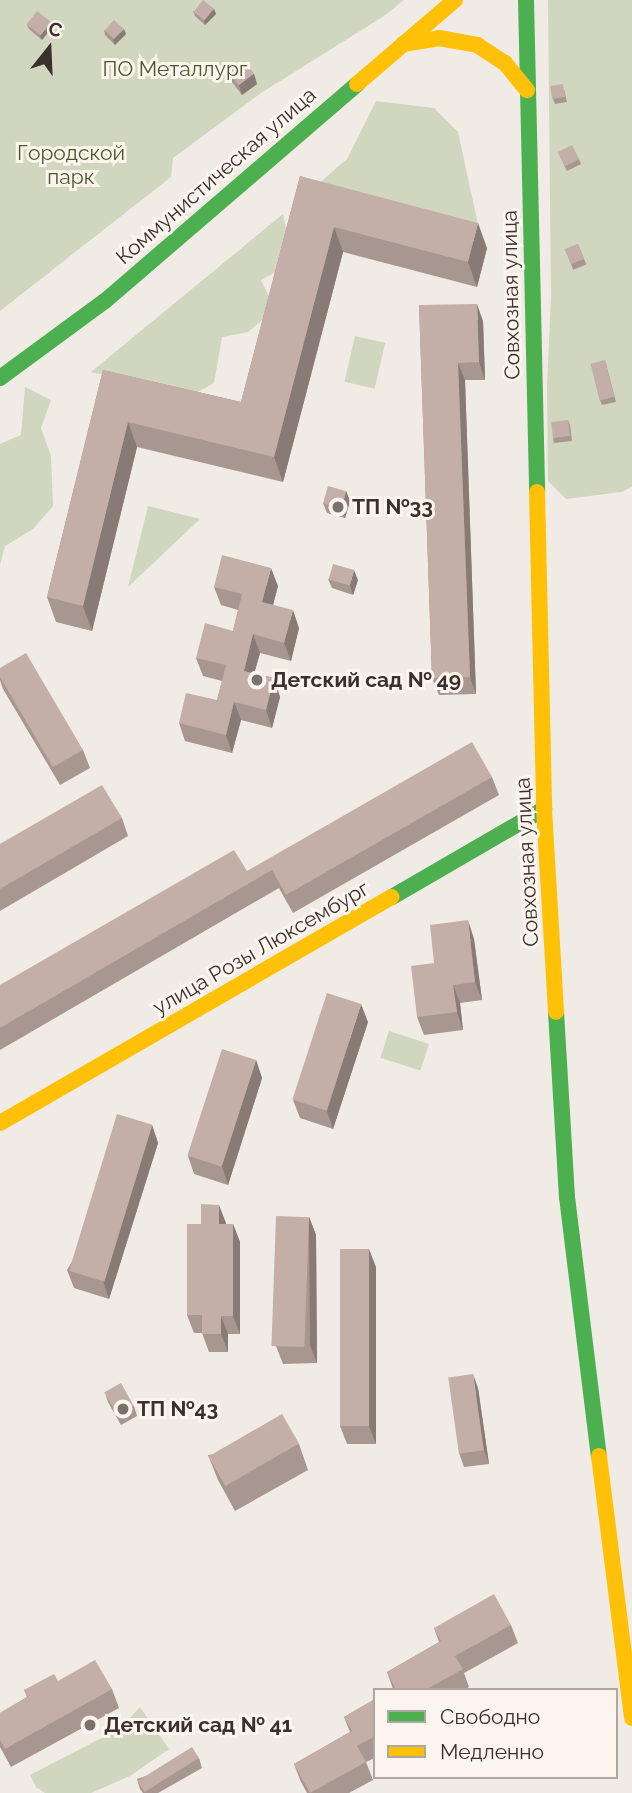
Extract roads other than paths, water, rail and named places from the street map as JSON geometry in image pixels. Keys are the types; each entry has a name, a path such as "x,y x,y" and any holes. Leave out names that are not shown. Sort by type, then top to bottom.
{"main road":[{"name":"Коммунистическая улица","path":"0,378 42,350 105,301 455,0"},
{"name":"Совхозная улица","path":"526,0 544,809 567,1197 632,1718"},
{"path":"401,44 439,37 477,45 505,63 527,90"},
{"name":"улица Розы Люксембург","path":"0,1123 544,809"}],"place":[{"name":"ТП №33","path":"338,507"},
{"name":"Детский сад № 49","path":"257,680"},
{"name":"ТП №43","path":"123,1409"},
{"name":"Детский сад № 41","path":"90,1725"}],"park label":[{"name":"ПО Металлург","path":"175,69"},
{"name":"Городской парк","path":"71,165"}]}
